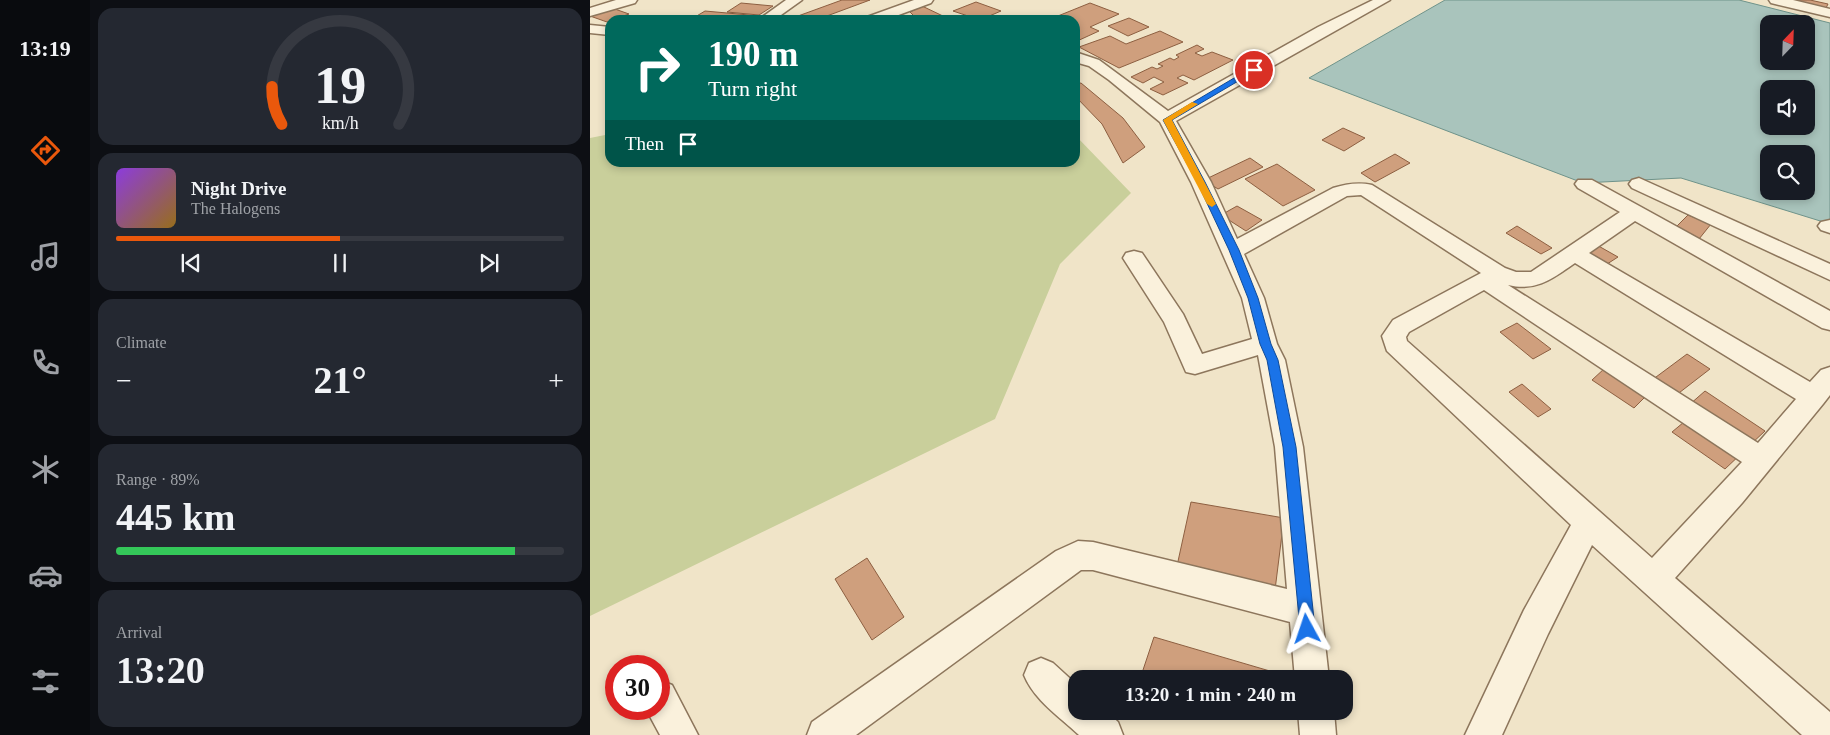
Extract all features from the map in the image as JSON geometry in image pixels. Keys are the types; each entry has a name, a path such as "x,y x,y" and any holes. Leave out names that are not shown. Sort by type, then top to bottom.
{"street":[{"path":"590,12 630,0"},
{"path":"772,15 795,0"},
{"path":"886,15 926,0"},
{"path":"1167,120 1323,30 1383,0"},
{"path":"1776,0 1830,13"},
{"path":"590,29 605,30"},
{"path":"1080,58 1094,63 1115,76 1167,120 1201,182 1234,250 1253,298 1265,344 1272,360 1289,447 1311,670"},
{"path":"1585,184 1830,322"},
{"path":"1638,184 1830,273"},
{"path":"1234,250 1340,192 1349,189 1365,189 1761,460"},
{"path":"1634,212 1536,279 1491,277 1401,326 1394,336 1396,345 1588,522 1829,735"},
{"path":"1574,253 1822,387 1761,460 1653,579"},
{"path":"1134,258 1175,320 1195,365 1265,344"},
{"path":"1483,735 1536,622 1588,522"},
{"path":"825,735 1078,555 1093,556 1306,610"},
{"path":"1041,675 1068,700"},
{"path":"670,717 680,735"},
{"path":"1089,720 1105,735"},
{"path":"1317,720 1318,735"}],"green space":[{"path":"605,135 605,167 1080,167 1080,140 1131,193 1060,264 995,419 590,616 590,138"}],"water":[{"path":"1445,0 1739,0 1798,15 1760,15 1760,70 1815,70 1815,19 1830,23 1830,224 1681,178 1583,183 1309,78"}],"building":[{"path":"842,0 870,0 830,15 801,15"},
{"path":"1800,0 1828,4 1826,8 1799,2"},
{"path":"976,2 1001,11 992,15 965,15 953,11"},
{"path":"741,3 773,6 759,15 727,12"},
{"path":"1090,3 1119,14 1090,27 1099,31 1080,40 1080,15 1060,15"},
{"path":"922,6 941,15 913,15 910,12"},
{"path":"612,8 629,14 605,15 605,21 590,16"},
{"path":"705,11 749,15 698,15"},
{"path":"1129,18 1149,27 1128,36 1108,26"},
{"path":"1160,31 1183,42 1119,68 1080,48 1110,36 1126,44"},
{"path":"1197,45 1204,49 1195,53 1202,56 1212,52 1233,60 1194,80 1183,75 1177,78 1188,83 1163,95 1150,89 1164,82 1154,77 1143,83 1131,77 1152,67 1157,69 1163,66 1158,64 1170,58 1174,60 1179,57 1176,55"},
{"path":"1080,83 1123,118 1145,147 1123,163 1102,124 1080,101"},
{"path":"1343,128 1365,138 1344,151 1322,140"},
{"path":"1395,154 1410,163 1375,182 1361,173"},
{"path":"1250,158 1263,167 1218,189 1204,180"},
{"path":"1277,164 1315,190 1283,206 1245,179"},
{"path":"1237,206 1262,220 1246,231 1221,215"},
{"path":"1688,215 1711,224 1699,239 1675,228"},
{"path":"1517,226 1552,248 1541,254 1506,233"},
{"path":"1595,244 1618,257 1604,266 1582,252"},
{"path":"1517,323 1551,349 1533,359 1500,332"},
{"path":"1687,354 1710,369 1675,396 1652,380"},
{"path":"1605,368 1647,395 1634,408 1592,380"},
{"path":"1522,384 1551,409 1538,417 1509,392"},
{"path":"1705,391 1765,431 1750,445 1689,405"},
{"path":"1690,417 1743,452 1725,469 1672,432"},
{"path":"1191,502 1284,518 1275,590 1175,575"},
{"path":"867,558 904,617 872,640 835,579"},
{"path":"1154,637 1266,670 1143,670"}],"slow traffic":[{"path":"1195,104 1167,120 1212,204"}],"route":[{"path":"1254,70 1167,120 1201,182 1234,250 1253,298 1265,344 1272,360 1289,447 1307,629"}]}
